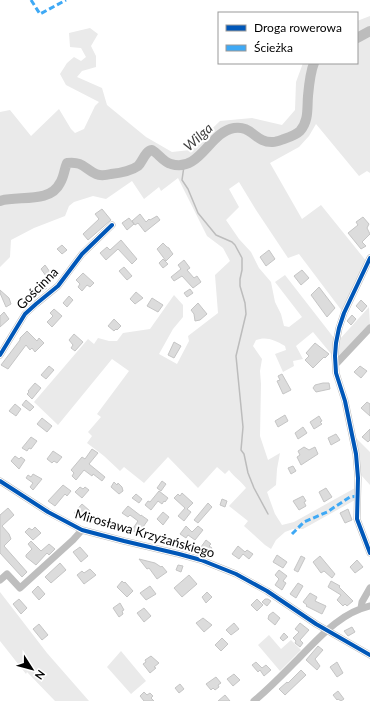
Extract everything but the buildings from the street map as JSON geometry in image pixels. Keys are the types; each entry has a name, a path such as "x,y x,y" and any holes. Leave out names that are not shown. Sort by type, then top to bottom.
{"street":[{"name":"Gościnna","path":"0,355 12,333 25,314 58,286 82,254 112,225"},
{"path":"370,258 344,313 336,343 336,373 345,402 356,454 358,478 357,519 370,553"},
{"path":"336,364 370,328"},
{"name":"Mirosława Krzyżańskiego","path":"0,481 48,512 82,530 124,542 179,554 221,568 262,588 326,630 370,655"},
{"path":"0,580 7,574 20,588 64,549 82,530"},
{"path":"361,608 362,602 370,588"},
{"path":"254,701 270,688 326,630 361,608 370,606"}],"shaded area":[{"path":"370,16 370,173 367,171 359,176 316,124 309,136 299,147 270,163 302,219 321,205 367,262 342,311 299,254 288,258 239,182 229,189 239,207 226,220 239,239 251,252 259,268 271,282 275,302 281,314 284,326 289,327 302,317 275,282 285,275 334,338 332,355 313,332 296,346 303,359 293,361 294,366 283,372 275,354 286,350 285,346 274,340 263,338 256,340 253,346 262,359 260,371 260,436 268,460 280,453 276,485 267,492 275,514 282,525 294,522 355,488 355,500 303,529 293,529 285,532 276,540 271,549 244,526 248,521 229,506 246,488 229,470 225,474 217,467 198,488 168,457 144,483 124,467 120,471 87,443 92,436 88,432 101,417 97,414 129,371 112,359 58,425 34,402 88,339 94,344 98,338 109,341 117,341 123,333 150,329 174,295 183,305 183,317 173,329 159,354 177,364 189,341 188,336 218,313 215,275 230,261 223,248 207,236 178,178 161,191 159,187 144,199 132,181 106,199 93,196 74,202 69,206 65,216 34,228 11,240 10,257 0,267 0,112 10,110 31,136 59,109 75,133 84,129 95,106 99,102 66,85 60,74 67,63 74,57 81,61 86,57 81,48 70,47 69,33 90,28 98,34 91,46 96,56 96,67 82,71 77,77 102,88 107,105 146,137 172,152 190,150 220,121 252,118 282,125 295,110 296,82 303,64 358,64 358,21"},
{"path":"369,307 370,325 339,358 337,358 339,340"},
{"path":"356,438 370,452 370,485 361,475"},
{"path":"0,592 47,653 89,701 55,701 27,672 26,674 0,641"},
{"path":"269,635 281,649 291,640 301,650 280,671 258,645"},
{"path":"121,651 146,681 131,694 107,667"}],"waterway":[{"name":"Wilga","path":"358,37 370,31"},
{"name":"Wilga","path":"0,201 7,199 33,198 49,194 55,190 60,183 67,163 77,163 96,174 106,175 125,172 135,168 140,164 144,156 152,150 166,162 171,164 181,165 190,163 225,131 234,128 250,131 257,137 267,142 276,142 293,136 300,131 305,123 309,83 314,64"},
{"path":"184,166 182,180 188,189 198,213 216,235 232,242 235,245 242,258 240,286 245,303 246,314 236,356 243,427 241,450 244,454 248,473 254,488 268,514"}],"marked path":[{"path":"31,0 40,14 66,0"},
{"path":"292,534 304,522 327,512 350,497 357,496"}],"cycle path":[{"path":"0,355 25,314 58,286 82,254 112,225"},
{"path":"370,258 344,313 339,328 335,356 336,373 345,401 356,454 358,478 357,519 370,553"},
{"path":"0,481 48,512 82,530 201,560 236,574 267,591 316,624 370,655"}]}
